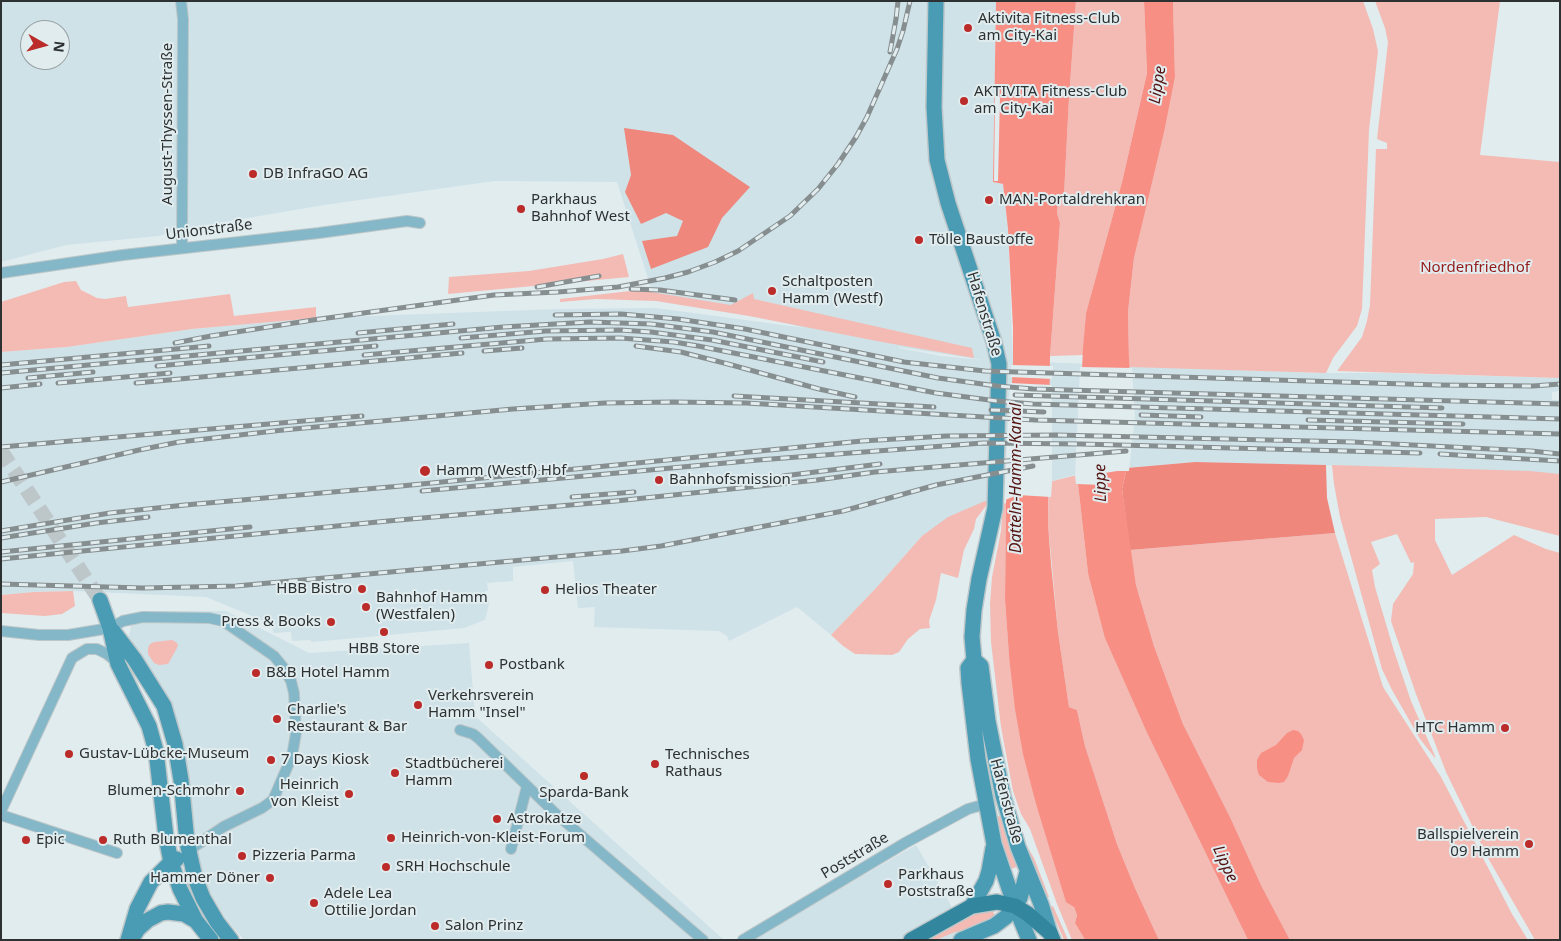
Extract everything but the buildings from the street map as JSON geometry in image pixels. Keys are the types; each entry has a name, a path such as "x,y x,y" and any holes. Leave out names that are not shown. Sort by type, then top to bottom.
{"main road":[{"name":"Hafenstraße","path":"936,1 934,107 937,160 948,203 998,359 996,508 978,578 972,637 974,660 968,668 968,676 978,759 994,844 1015,906 1029,940"},
{"path":"100,600 110,628 118,664 149,726 156,751 162,817 171,862 180,890 196,921 211,940"},
{"path":"110,628 135,660 164,706 175,744 181,780 188,851 195,878 203,898 217,922 231,940"},
{"name":"Hafenstraße","path":"974,660 981,666 988,721 999,779 1012,829 1027,872 1041,904 1051,936"},
{"path":"972,906 986,881 994,844"},
{"path":"130,940 137,909 151,882 171,862 188,851"},
{"path":"969,939 1002,921 1015,906 1023,889 1027,872"},
{"path":"911,940 972,906 997,902 1015,906 1028,914 1051,936"},
{"path":"130,940 148,920 162,913 174,912 184,914 196,921"}],"street":[{"name":"August-Thyssen-Straße","path":"181,1 183,19 182,247"},
{"name":"Unionstraße","path":"1,273 123,254 407,221 420,223"},
{"path":"1,631 39,635 68,635 110,628 123,621 143,617 199,617 217,619 229,625 274,656 291,680 294,693 296,732 292,756 274,800 223,827 188,851"},
{"path":"1,811 72,658 87,649 96,649 107,654 118,664"},
{"path":"460,730 473,734 478,738 555,813 703,940"},
{"path":"511,849 527,786"},
{"name":"Poststraße","path":"743,940 905,843 968,809 986,804"},
{"path":"1,816 117,853"}],"shaded area":[{"path":"1,1 996,1 993,182 1003,184 1008,229 1013,361 1317,373 1560,378 1560,391 1552,392 1552,400 1560,400 1560,474 1431,468 1195,462 1127,468 1070,476 992,498 922,536 831,635 797,607 729,641 727,636 719,631 594,627 595,607 578,608 573,561 513,567 513,581 487,583 488,591 485,591 489,604 485,620 464,628 312,642 310,640 292,641 291,632 273,633 272,620 264,621 206,597 73,591 1,595 1,352 67,347 192,329 316,318 558,309 656,308 805,328 698,302 654,297 617,182 494,181 324,205 195,227 158,236 66,245 1,262","holes":["899,347 984,360 941,356"]},
{"path":"624,128 673,135 750,187 722,218 708,247 651,269 642,241 677,236 683,221 666,213 641,224 625,192 631,175"},
{"path":"1195,462 1326,465 1327,498 1335,533 1130,550 1122,489 1127,468"},
{"path":"152,611 226,611 309,653 469,643 475,716 724,940 244,940 225,917 197,870 190,785 171,713 128,640 132,623"},
{"name":"Parkhaus Poststraße","path":"916,845 946,896 968,940 752,940"}],"green space":[{"path":"1076,1 1144,1 1147,73 1122,182 1086,313 1083,355 1050,356 1060,223 1057,213 1058,201 1064,195"},
{"path":"1173,1 1363,1 1373,29 1378,51 1369,130 1362,309 1357,326 1333,358 1326,373 1129,367 1128,312 1134,258 1175,77"},
{"name":"Nordenfriedhof","path":"1375,1 1500,1 1480,155 1560,162 1560,378 1337,371 1362,337 1367,321 1370,305 1376,149 1387,149 1387,143 1377,139 1388,42"},
{"path":"623,254 629,277 448,294 449,277 529,271"},
{"path":"76,281 81,290 97,298 105,299 126,296 128,307 230,294 234,316 316,307 316,318 192,329 67,347 1,352 1,302 64,282"},
{"path":"639,290 731,305 753,293 754,299 972,348 974,358 749,316 656,301 596,299 560,302 560,299"},
{"path":"1332,465 1530,471 1560,474 1560,536 1486,517 1435,519 1435,540 1452,575 1514,535 1560,553 1560,940 1535,940 1488,858 1446,772 1391,621 1393,604 1413,574 1414,562 1411,563 1397,534 1371,542 1380,564 1372,570 1375,587 1394,651 1411,701 1435,758 1420,739 1392,690 1382,669 1340,517"},
{"path":"1077,475 1088,573 1149,737 1248,940 1159,940 1117,844 1085,746 1077,710 1069,707 1058,632 1048,523 1049,482"},
{"path":"992,498 976,519 974,529 964,550 958,578 941,573 936,600 929,621 930,628 920,629 908,639 899,652 892,655 855,654 831,635 922,536 948,517"},
{"path":"1006,503 1005,600 1009,656 1036,804 1077,915 1075,923 1085,940 1072,940 1030,829 1021,814 1013,791 1001,727 991,642 990,604 1003,504"},
{"path":"1335,533 1383,687 1441,777 1512,914 1528,940 1290,940 1261,885 1230,817 1183,724 1154,646 1136,585 1130,550"},
{"path":"73,591 75,606 62,614 45,616 1,613 1,595"},
{"path":"172,640 178,645 168,664 159,665 154,663 148,654 150,644"},
{"path":"975,666 987,756 995,794 991,795 985,764"},
{"path":"999,816 1002,818 1020,866 1010,869 996,819"},
{"path":"1023,843 1025,843 1034,858 1049,897 1043,898"},
{"path":"1053,906 1068,940 1064,940 1050,907"},
{"path":"993,909 995,920 991,923 955,932 936,940 928,940 965,919"}],"water":[{"name":"Datteln-Hamm-Kanal","path":"996,1 1076,1 1064,195 1058,201 1057,213 1060,223 1050,356 1048,523 1051,564 1058,632 1069,707 1077,710 1085,746 1117,844 1159,940 1085,940 1075,923 1077,915 1074,907 1066,902 1036,804 1023,754 1015,709 1005,600 1006,503 1013,328 1008,229 1003,184 993,182"},
{"name":"Lippe","path":"1144,1 1173,1 1175,77 1134,258 1128,312 1132,416 1127,468 1122,489 1136,585 1154,646 1183,724 1230,817 1261,885 1290,940 1248,940 1149,737 1105,638 1088,573 1077,475 1086,313 1122,182 1147,73"},
{"path":"1293,730 1298,731 1304,740 1302,750 1294,758 1284,782 1268,782 1259,775 1257,760 1261,753 1276,745 1287,733"}],"pier":[{"path":"995,97 1000,97 998,181 994,181"},
{"path":"1011,365 1053,366 1052,379 1010,377"},
{"path":"1080,367 1132,368 1135,416 1129,471 1105,473 1104,485 1076,484"},
{"path":"1010,383 1052,385 1052,483 1051,497 1018,495 1005,500 1004,504"}],"tunnel":[{"path":"1,451 100,600"}],"railway":[{"path":"890,52 898,1"},
{"path":"175,343 313,320 494,295 618,287 665,278 715,262 738,251 790,216 818,189 838,164 867,117 897,49 910,1"},
{"path":"537,287 599,276"},
{"path":"631,289 660,290 735,300"},
{"path":"555,315 621,314 678,319 745,329 904,362 985,371 1438,385 1533,386 1560,384"},
{"path":"1,373 503,327 590,322 651,324 713,332 938,378 997,386 1033,389 1560,404"},
{"path":"358,333 453,324"},
{"path":"461,338 546,331 620,330 651,332 712,340 823,362"},
{"path":"364,355 547,339 620,338 674,342 698,346 936,393 997,401 1033,404 1560,419"},
{"path":"1,365 209,346"},
{"path":"157,366 376,346"},
{"path":"636,346 681,352 855,397"},
{"path":"484,351 522,348"},
{"path":"136,383 462,353"},
{"path":"28,378 93,372"},
{"path":"58,383 170,373"},
{"path":"1,388 40,384"},
{"path":"1015,395 1442,408"},
{"path":"734,396 934,407"},
{"path":"1,482 179,442 283,430 513,409 605,403 746,403 1035,420 1560,434"},
{"path":"991,410 1044,412"},
{"path":"1141,415 1201,417"},
{"path":"1,447 362,416"},
{"path":"1308,420 1463,424"},
{"path":"1,531 110,513 185,505 862,441 946,436 1056,435 1353,442 1560,454"},
{"path":"422,491 758,460 983,443 1420,453"},
{"path":"1,559 616,501 875,472 1126,451"},
{"path":"1440,454 1560,461"},
{"path":"783,476 880,464"},
{"path":"1,584 143,588 236,586 622,551 661,546 843,511 936,485 1033,466"},
{"path":"572,497 634,492"},
{"path":"1,538 148,517"},
{"path":"1,552 250,527"}],"place":[{"name":"Aktivita Fitness-Club am City-Kai","path":"968,28"},
{"name":"AKTIVITA Fitness-Club am City-Kai","path":"964,101"},
{"name":"DB InfraGO AG","path":"253,174"},
{"name":"MAN-Portaldrehkran","path":"989,200"},
{"name":"Parkhaus Bahnhof West","path":"521,209"},
{"name":"Tölle Baustoffe","path":"919,240"},
{"name":"Schaltposten Hamm (Westf)","path":"772,291"},
{"name":"Hamm (Westf) Hbf","path":"425,471"},
{"name":"Bahnhofsmission","path":"659,480"},
{"name":"HBB Bistro","path":"362,589"},
{"name":"Helios Theater","path":"545,590"},
{"name":"Bahnhof Hamm (Westfalen)","path":"366,607"},
{"name":"Press & Books","path":"331,622"},
{"name":"HBB Store","path":"384,632"},
{"name":"Postbank","path":"489,665"},
{"name":"B&B Hotel Hamm","path":"256,673"},
{"name":"Verkehrsverein Hamm \"Insel\"","path":"418,705"},
{"name":"Charlie's Restaurant & Bar","path":"277,719"},
{"name":"HTC Hamm","path":"1505,728"},
{"name":"Gustav-Lübcke-Museum","path":"69,754"},
{"name":"7 Days Kiosk","path":"271,760"},
{"name":"Technisches Rathaus","path":"655,764"},
{"name":"Stadtbücherei Hamm","path":"395,773"},
{"name":"Sparda-Bank","path":"584,776"},
{"name":"Blumen-Schmohr","path":"240,791"},
{"name":"Heinrich von Kleist","path":"349,794"},
{"name":"Astrokatze","path":"497,819"},
{"name":"Heinrich-von-Kleist-Forum","path":"391,838"},
{"name":"Epic","path":"26,840"},
{"name":"Ruth Blumenthal","path":"103,840"},
{"name":"Ballspielverein 09 Hamm","path":"1529,844"},
{"name":"Pizzeria Parma","path":"242,856"},
{"name":"SRH Hochschule","path":"386,867"},
{"name":"Hammer Döner","path":"270,878"},
{"name":"Parkhaus Poststraße","path":"888,884"},
{"name":"Adele Lea Ottilie Jordan","path":"314,903"},
{"name":"Salon Prinz","path":"435,926"}]}
